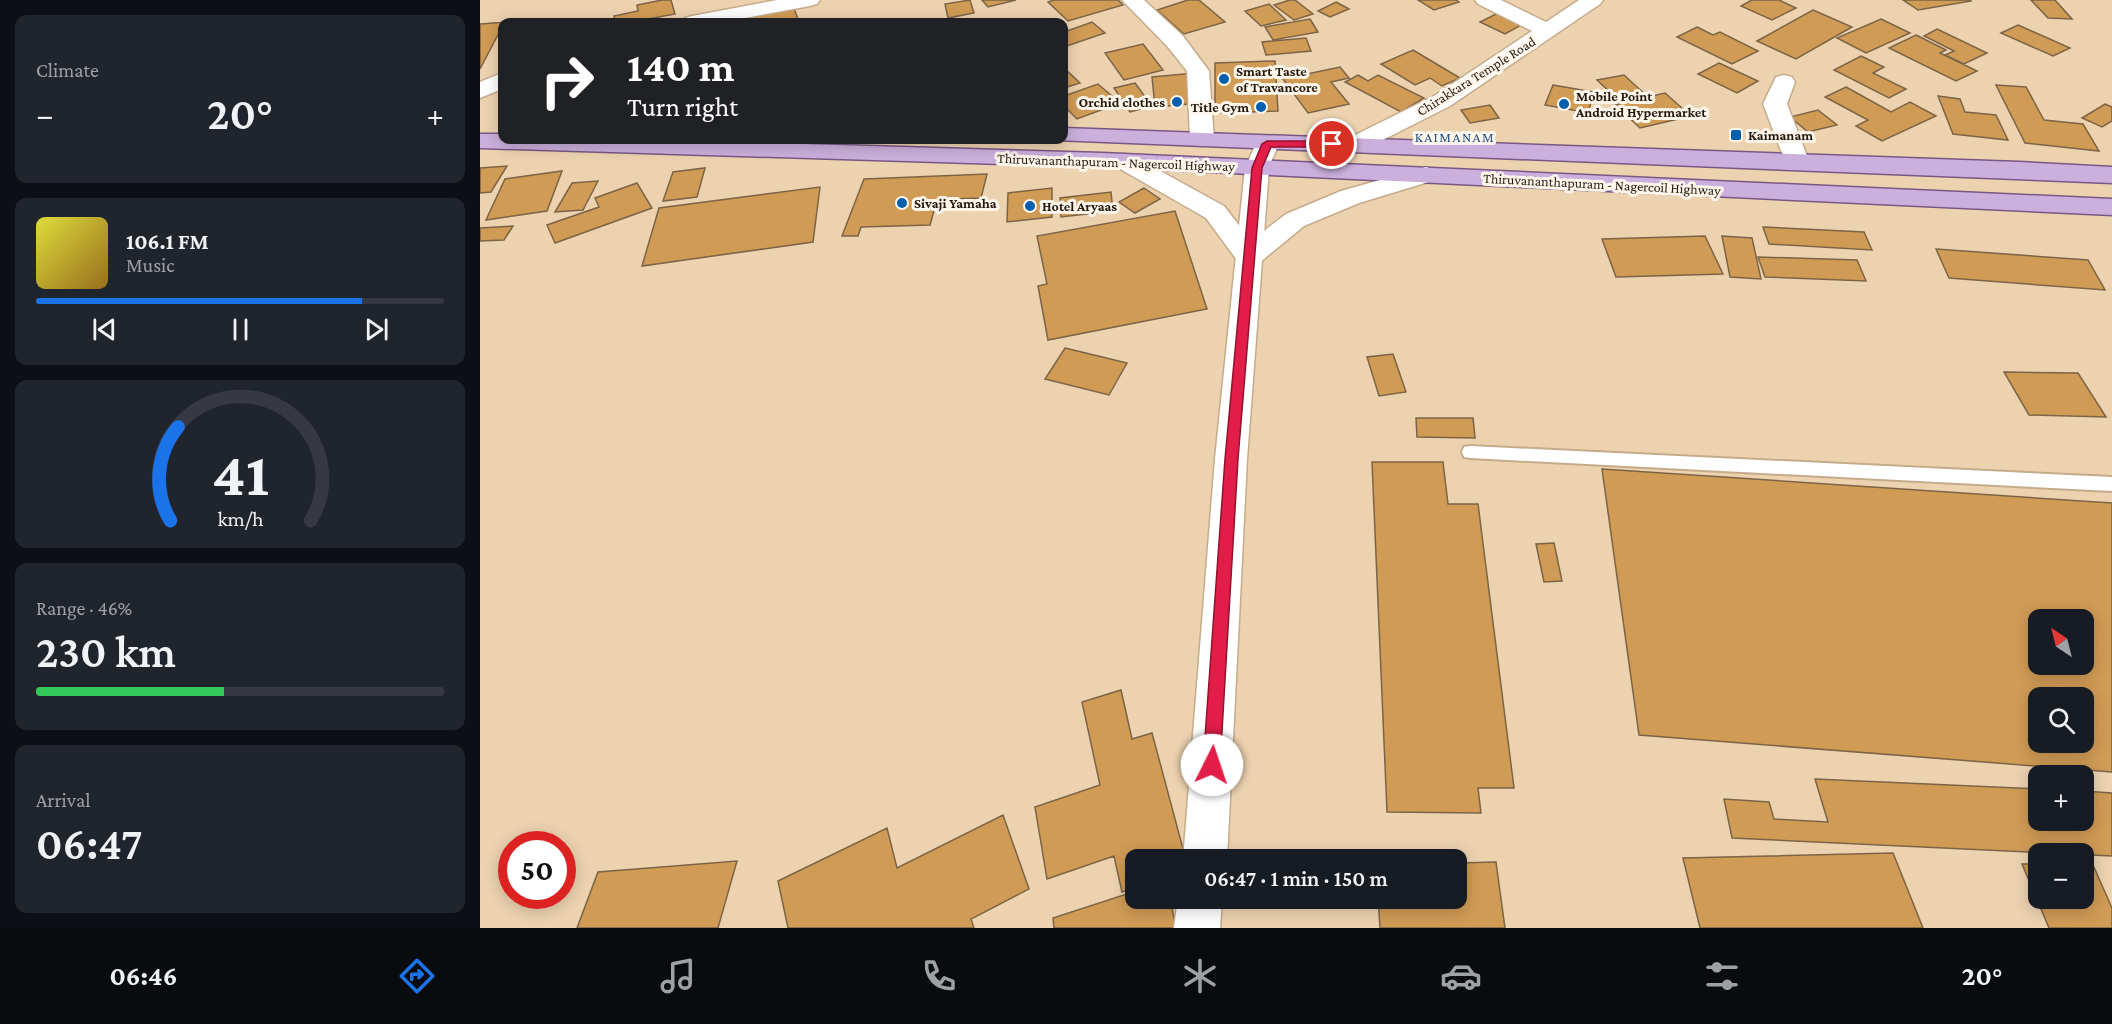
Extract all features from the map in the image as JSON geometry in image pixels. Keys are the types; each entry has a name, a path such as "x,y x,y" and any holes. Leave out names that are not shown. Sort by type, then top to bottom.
{"main road":[{"path":"480,127 498,129"},
{"name":"Thiruvananthapuram - Nagercoil Highway","path":"1068,135 1202,139 1262,156 1426,176 2112,207"},
{"name":"Thiruvananthapuram - Nagercoil Highway","path":"480,141 498,142"},
{"name":"Thiruvananthapuram - Nagercoil Highway","path":"577,144 1124,161 1262,156 1354,145 2112,175"}],"street":[{"path":"713,18 810,0"},
{"path":"1132,0 1175,41 1198,71 1202,139"},
{"path":"1485,0 1547,30"},
{"name":"Chirakkara Temple Road","path":"1354,145 1442,100 1499,61 1533,42 1547,30 1593,0"},
{"path":"480,91 498,82"},
{"path":"1784,82 1774,104 1797,161"},
{"path":"1206,849 1231,459 1249,257 1262,156"},
{"path":"1124,161 1215,212 1249,257"},
{"path":"1249,257 1295,220 1350,197 1426,176"},
{"path":"1197,928 1199,909"}],"lane":[{"path":"1470,452 2112,484"}],"building":[{"path":"671,0 675,14 653,18 614,18 614,16 638,11 637,5"},
{"path":"970,0 974,13 948,18 945,4"},
{"path":"982,0 1016,0 988,7"},
{"path":"1054,0 1118,0 1123,5 1068,21 1068,18 1065,18 1048,2"},
{"path":"1188,0 1199,0 1225,22 1184,34 1157,10"},
{"path":"1295,0 1313,14 1294,20 1274,5"},
{"path":"1418,0 1456,0 1459,2 1434,10"},
{"path":"1752,0 1779,0 1796,8 1772,20 1741,6"},
{"path":"1903,0 1970,0 1971,1 1918,10"},
{"path":"2031,0 2055,0 2072,19 2048,18"},
{"path":"1336,2 1349,9 1330,17 1318,11"},
{"path":"1269,4 1286,20 1261,26 1245,11"},
{"path":"793,6 798,18 737,18"},
{"path":"1813,10 1852,27 1796,59 1757,41"},
{"path":"1500,12 1525,23 1505,34 1480,22"},
{"path":"1310,19 1318,32 1273,40 1265,27"},
{"path":"1881,19 1910,33 1866,53 1837,38"},
{"path":"498,22 498,35 480,69 480,24"},
{"path":"1092,22 1105,33 1068,46 1068,31"},
{"path":"2018,25 2070,48 2053,56 2001,33"},
{"path":"1697,27 1713,35 1720,32 1758,51 1732,64 1677,37"},
{"path":"1937,29 1987,53 1964,64 1945,55 1954,51 1924,36"},
{"path":"1916,35 1946,50 1940,53 1977,71 1956,81 1889,48"},
{"path":"1306,38 1311,51 1266,55 1262,42"},
{"path":"1143,44 1163,70 1124,80 1105,53"},
{"path":"1413,50 1460,78 1442,86 1430,78 1415,85 1381,64"},
{"path":"1861,56 1884,67 1873,73 1906,89 1889,98 1834,70"},
{"path":"1275,61 1278,111 1215,113 1215,63"},
{"path":"1719,63 1758,81 1737,93 1698,74"},
{"path":"1340,67 1349,78 1331,82 1349,104 1308,113 1283,79"},
{"path":"1068,72 1080,83 1068,87"},
{"path":"1195,73 1200,103 1155,107 1152,77"},
{"path":"1358,75 1368,81 1378,75 1424,98 1401,112 1345,82"},
{"path":"1624,75 1648,97 1665,93 1691,116 1640,128 1616,105 1621,103 1597,80"},
{"path":"1135,83 1152,106 1130,112 1114,88"},
{"path":"1098,84 1120,103 1077,119 1068,110 1068,95"},
{"path":"1553,85 1594,92 1588,113 1545,105"},
{"path":"1996,85 2026,87 2044,120 2083,124 2099,151 2025,143"},
{"path":"1846,87 1891,112 1910,102 1936,116 1882,141 1856,126 1868,120 1825,97"},
{"path":"1938,96 1960,99 1965,112 1996,115 2008,140 1953,134"},
{"path":"2105,104 2112,107 2112,121 2102,127 2082,118"},
{"path":"1490,105 1499,118 1470,123 1461,110"},
{"path":"1818,110 1837,125 1808,132 1790,117"},
{"path":"507,166 491,192 480,193 480,168"},
{"path":"705,168 697,197 663,201 673,172"},
{"path":"562,171 547,211 486,220 505,179"},
{"name":"Sivaji Yamaha","path":"987,174 981,198 949,199 947,207 935,207 930,225 861,227 858,236 842,236 864,179"},
{"path":"598,181 583,210 555,212 572,183"},
{"path":"637,183 652,208 555,243 547,225 599,207 595,198"},
{"path":"820,187 813,242 642,266 659,208"},
{"name":"Hotel Aryaas","path":"1052,188 1052,217 1007,222 1008,193"},
{"path":"1144,188 1160,199 1135,213 1119,202"},
{"path":"1111,192 1113,211 1061,217 1060,198"},
{"path":"1175,211 1207,309 1048,340 1038,286 1047,284 1037,236"},
{"path":"513,226 504,240 480,241 480,228"},
{"path":"1763,227 1864,232 1872,250 1769,244"},
{"path":"1705,236 1723,274 1616,277 1602,239"},
{"path":"1722,236 1752,238 1761,279 1730,277"},
{"path":"1936,249 2088,260 2105,290 1949,278"},
{"path":"1758,257 1857,260 1866,281 1765,277"},
{"path":"1065,348 1127,363 1109,395 1045,379"},
{"path":"1393,354 1406,392 1379,396 1367,357"},
{"path":"2004,372 2078,373 2106,417 2029,415"},
{"path":"1416,418 1473,418 1475,438 1417,437"},
{"path":"1372,462 1443,462 1448,504 1478,504 1514,788 1478,788 1481,813 1387,812"},
{"path":"1602,469 2112,503 2112,772 2094,771 2094,765 2028,765 1639,735"},
{"path":"1554,543 1562,581 1544,582 1536,544"},
{"path":"1121,690 1132,739 1152,733 1183,849 1125,849 1125,891 1122,892 1114,856 1047,879 1035,807 1100,785 1082,702"},
{"path":"1815,779 2028,789 2028,831 2094,831 2094,792 2112,793 2112,856 2094,855 2094,843 2028,843 2028,852 1732,838 1724,799 1769,802 1774,819 1828,822"},
{"path":"1003,815 1029,889 971,919 974,928 788,928 778,881 887,828 897,868"},
{"path":"1893,853 1923,928 1700,928 1683,858"},
{"path":"737,861 718,928 577,928 598,872"},
{"path":"1496,862 1505,928 1380,928 1379,909 1467,909 1467,863"},
{"path":"2022,864 2028,864 2028,878"},
{"path":"2094,867 2112,908 2112,928 2049,928 2041,909 2094,909"},
{"path":"1125,895 1125,909 1172,909 1176,928 1054,928 1053,918"}],"place":[{"name":"Smart Taste of Travancore","path":"1224,79"},
{"name":"Orchid clothes","path":"1177,102"},
{"name":"Mobile Point Android Hypermarket","path":"1564,104"},
{"name":"Title Gym","path":"1261,107"},
{"name":"Kaimanam","path":"1736,135"},
{"name":"Sivaji Yamaha","path":"902,203"},
{"name":"Hotel Aryaas","path":"1030,206"}],"district":[{"name":"KAIMANAM","path":"1455,137"}],"route":[{"path":"1212,765 1231,459 1257,168 1267,144 1332,144"}]}
